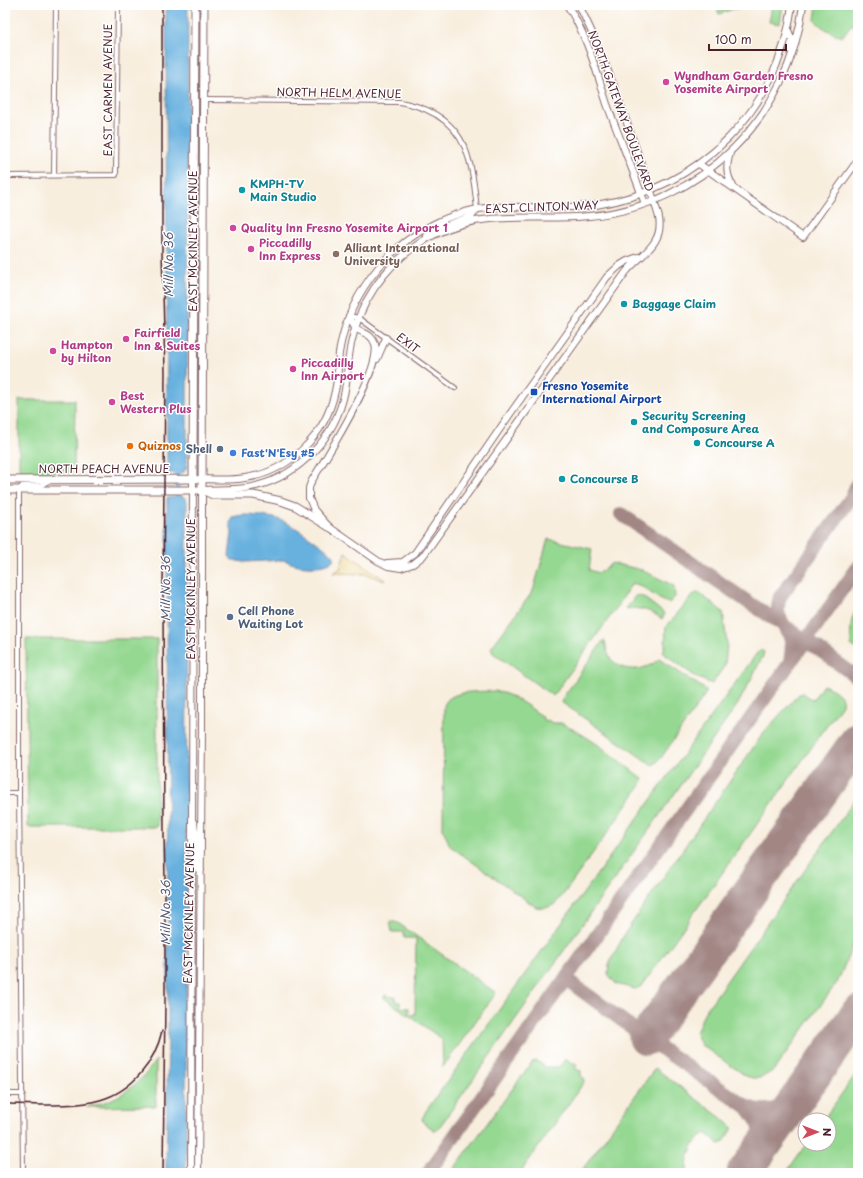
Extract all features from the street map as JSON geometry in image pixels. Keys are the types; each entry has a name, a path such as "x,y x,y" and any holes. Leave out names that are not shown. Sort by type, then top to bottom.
{"main road":[{"name":"EAST MCKINLEY AVENUE","path":"191,1173 191,808 193,733 195,5"},
{"name":"EAST MCKINLEY AVENUE","path":"198,1173 199,996 201,954 204,5"},
{"name":"NORTH GATEWAY BOULEVARD","path":"567,5 574,16 590,51 608,105 645,204"},
{"name":"NORTH GATEWAY BOULEVARD","path":"378,561 388,566 401,568 408,567 423,556 626,272 650,249 660,230 654,200 614,86 599,47 582,10 578,5"},
{"name":"EAST CLINTON WAY","path":"202,479 241,479 262,474 288,461 310,442 326,417 333,399 341,345 356,300 370,277 384,261 402,244 417,233 457,214 477,209 497,207 588,206 618,201 642,194 673,180 699,164 729,138 754,107 775,70 782,52 788,30 792,5"},
{"name":"EAST CLINTON WAY","path":"202,490 238,489 258,485 287,473 311,454 330,430 340,410 346,387 349,351 355,327 371,293 386,273 402,256 422,242 451,227 480,219 587,217 619,212 645,204 678,190 708,170 730,152 748,133 761,116 779,86 794,50 803,5"},
{"path":"779,86 791,45 791,37 788,30"},
{"path":"195,38 199,63 199,93 200,98 204,100"},
{"path":"590,51 599,47"},
{"path":"730,152 727,173 735,189"},
{"path":"699,164 803,237 858,160"},
{"path":"422,242 432,231 446,224 470,217 475,214 477,209"},
{"path":"386,338 350,416 309,488 308,498 311,506 329,527 378,561 397,564 403,562 415,553 607,277 627,261 642,256"},
{"path":"194,266 198,291 199,335 203,340"},
{"path":"350,316 355,327 368,335 375,343 376,354 371,373"},
{"path":"495,436 504,443"},
{"name":"NORTH PEACH AVENUE","path":"5,480 202,479"},
{"name":"NORTH PEACH AVENUE","path":"5,490 202,490 212,494 253,495 282,501 295,506 329,527"},
{"path":"191,808 196,835 197,864 198,869 201,870"},
{"path":"191,878 196,880 197,885 197,922 201,954"},
{"path":"191,996 199,996"}],"street":[{"path":"5,176 54,175 56,5"},
{"name":"EAST CARMEN AVENUE","path":"54,175 116,175 118,5"},
{"name":"NORTH HELM AVENUE","path":"204,100 400,102 423,108 445,121 455,131 463,143 471,166 477,209"},
{"name":"EXIT","path":"350,316 359,318 455,388"},
{"path":"23,1173 19,793 19,490 22,486 42,485 49,480"},
{"path":"5,793 19,793"},
{"path":"5,1094 23,1094"}],"green space":[{"path":"716,5 783,5 780,24 769,22 772,6 733,9 719,14"},
{"path":"817,5 858,5 858,28 851,25 842,37 827,30 815,20"},
{"path":"19,400 75,400 74,467 72,472 26,473 19,471"},
{"path":"548,539 592,549 589,570 599,573 612,563 642,570 674,586 675,597 669,603 659,599 642,587 632,583 617,607 553,696 493,653 491,648 533,591"},
{"path":"698,592 723,612 727,644 725,665 712,684 696,677 663,653 666,627 692,596"},
{"path":"636,595 643,597 665,614 662,619 645,610 636,608 626,609"},
{"path":"858,605 858,650 851,645 851,625"},
{"path":"26,639 157,639 157,827 28,827"},
{"path":"603,641 605,641 611,659 622,667 628,669 642,668 659,659 706,690 706,693 661,758 652,765 561,702"},
{"path":"761,649 764,652 763,656 738,704 443,1122 437,1130 434,1130 423,1122 422,1119 426,1111"},
{"path":"823,685 837,692 842,700 841,705 642,986 635,989 616,984 608,974 609,964 625,933 764,732 799,694 803,693 813,700"},
{"path":"495,691 520,701 542,716 544,721 548,720 552,723 561,723 580,733 600,746 643,779 641,785 566,891 554,905 542,908 536,907 450,846 443,829 444,706 447,701 458,694 466,692"},
{"path":"858,795 858,932 838,981 774,1070 761,1078 746,1076 701,1045 696,1033 704,1013"},
{"path":"390,921 398,923 496,993 443,1067 442,1039 383,997 386,994 386,996 396,997 396,1002 400,1002 400,1007 409,1008 409,1014 415,1015 416,938 404,938 404,932 392,932"},
{"path":"565,1059 577,1065 575,1069 581,1071 581,1076 585,1079 584,1082 520,1173 451,1173 532,1062 537,1061 545,1067 559,1067"},
{"path":"156,1060 156,1106 87,1107 108,1101 135,1085"},
{"path":"655,1068 732,1127 732,1130 723,1143 719,1144 706,1133 701,1137 693,1145 689,1155 687,1173 580,1173"},
{"path":"858,1071 858,1173 786,1173 800,1152 837,1152 837,1112 829,1112"}],"sand":[{"path":"345,552 385,580 384,581 366,574 333,573 340,569"}],"water":[{"path":"166,5 188,5 187,467 183,473 167,473"},
{"path":"183,496 187,501 186,1173 166,1173 168,1027 167,498"},
{"path":"243,515 281,520 305,534 334,556 334,559 330,563 319,566 295,564 285,560 244,562 232,560 229,556 232,533 230,523 232,517"}],"waterway":[{"name":"Mill No. 36","path":"177,465 177,503"}],"taxiway":[{"path":"790,662 792,643 789,634 779,616 778,604 780,597 851,498 858,482"},
{"path":"621,514 748,602 806,640 858,678"},
{"path":"428,1173 858,567"},
{"path":"566,979 646,1038 747,1107 764,1110 792,1106"},
{"path":"747,1107 759,1125 764,1146"}],"runway":[{"path":"646,1038 858,740"},
{"path":"744,1173 858,1013"}],"railway":[{"path":"162,5 162,251 165,372 163,591 165,1001 163,1173"},
{"path":"5,1104 78,1104 112,1096 132,1082 148,1064 154,1054 162,1031"}],"place":[{"name":"Wyndham Garden Fresno Yosemite Airport","path":"666,82"},
{"name":"KMPH-TV Main Studio","path":"242,190"},
{"name":"Quality Inn Fresno Yosemite Airport 1","path":"233,228"},
{"name":"Piccadilly Inn Express","path":"251,249"},
{"name":"Alliant International University","path":"336,254"},
{"name":"Baggage Claim","path":"624,304"},
{"name":"Fairfield Inn & Suites","path":"126,339"},
{"name":"Hampton by Hilton","path":"53,351"},
{"name":"Piccadilly Inn Airport","path":"293,369"},
{"name":"Fresno Yosemite International Airport","path":"534,392"},
{"name":"Best Western Plus","path":"112,402"},
{"name":"Security Screening and Composure Area","path":"634,422"},
{"name":"Concourse A","path":"697,443"},
{"name":"Quiznos","path":"130,446"},
{"name":"Shell","path":"220,449"},
{"name":"Fast'N'Esy #5","path":"233,453"},
{"name":"Concourse B","path":"562,479"},
{"name":"Cell Phone Waiting Lot","path":"230,617"}]}
